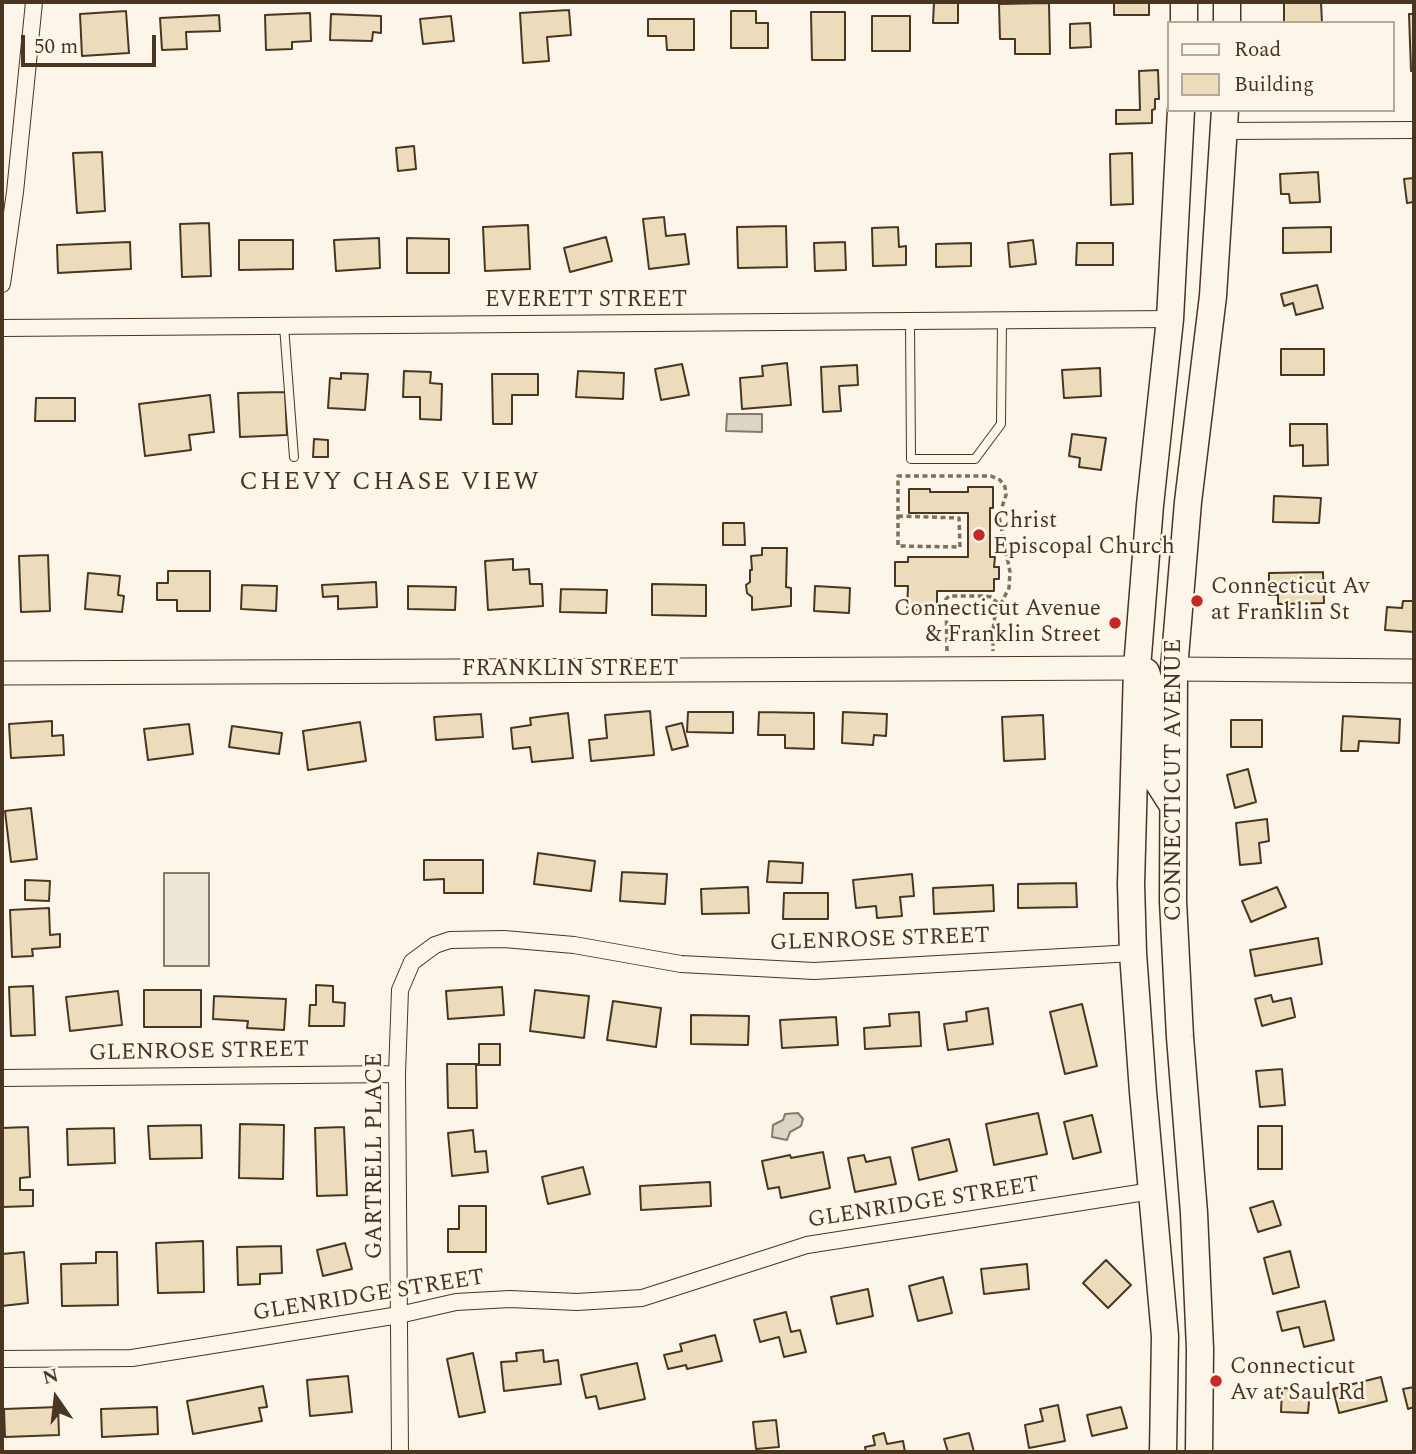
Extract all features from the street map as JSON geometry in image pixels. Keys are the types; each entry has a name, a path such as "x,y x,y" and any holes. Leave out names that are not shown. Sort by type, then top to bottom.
{"main road":[{"path":"1184,2 1184,21"},
{"path":"1227,2 1227,21"},
{"name":"CONNECTICUT AVENUE","path":"1163,1452 1165,1336 1133,953 1131,884 1138,668 1145,563 1170,319 1181,112"},
{"name":"CONNECTICUT AVENUE","path":"1199,1452 1200,1335 1194,1213 1175,964 1172,804 1174,668 1188,502 1213,296 1224,120"},
{"path":"1145,563 1154,580 1154,655 1162,665 1174,668"},
{"path":"1138,668 1146,672 1155,700 1154,776 1172,804"}],"street":[{"path":"2,284 15,192 34,2"},
{"path":"1224,120 1414,131"},
{"name":"EVERETT STREET","path":"2,328 1170,319"},
{"name":"FRANKLIN STREET","path":"2,673 1138,668"},
{"path":"1174,668 1414,671"},
{"name":"GLENROSE STREET","path":"505,939 574,945 681,964 814,971 1133,953"},
{"name":"GARTRELL PLACE","path":"400,1452 397,1074 400,990 412,962 435,945 450,940 505,939"},
{"name":"GLENROSE STREET","path":"2,1078 397,1074"},
{"name":"GLENRIDGE STREET","path":"2,1359 132,1358 399,1315 456,1302 510,1299 577,1302 642,1298 807,1245 1152,1191"}],"lane":[{"path":"910,322 911,459 975,459 1001,424 1002,321"},
{"path":"284,326 294,457"}],"path":[{"path":"898,516 959,518 960,547 898,546 898,516 898,476 991,476 1000,480 1005,487 1006,495 999,516 1010,572 1009,588 1000,605 993,630 993,667"},
{"path":"948,668 946,598 984,596 991,597 1000,605"}],"shaded area":[{"path":"727,414 762,414 762,432 726,431"},
{"path":"164,873 209,873 209,966 164,966"},
{"path":"798,1113 803,1119 801,1126 790,1132 787,1140 772,1137 773,1125 783,1120 785,1114"}],"building":[{"path":"934,2 958,2 958,23 933,23"},
{"path":"1114,2 1149,2 1149,15 1114,15"},
{"path":"1284,2 1321,2 1322,21 1284,21"},
{"path":"1049,3 1050,54 1015,54 1015,39 1000,39 999,4"},
{"path":"569,10 571,35 547,37 549,61 523,63 520,13"},
{"path":"126,11 129,53 82,56 80,14"},
{"path":"731,11 756,11 756,23 768,23 768,48 731,48"},
{"path":"811,12 845,12 845,60 812,60"},
{"path":"310,13 311,41 292,42 292,49 266,50 265,15"},
{"path":"331,14 381,16 381,33 373,32 372,41 330,40"},
{"path":"1409,14 1414,14 1414,71 1411,71"},
{"path":"219,15 220,31 186,32 187,49 162,50 160,18"},
{"path":"451,16 454,41 423,44 420,19"},
{"path":"872,16 910,16 910,51 872,51"},
{"path":"648,19 694,19 694,50 667,50 666,36 648,36"},
{"path":"1090,23 1091,47 1070,48 1070,24"},
{"path":"1158,70 1159,99 1155,99 1152,123 1116,124 1116,110 1140,110 1139,71"},
{"path":"414,146 416,169 398,171 396,148"},
{"path":"102,152 105,211 77,213 73,153"},
{"path":"1132,153 1133,204 1111,205 1110,154"},
{"path":"1318,172 1320,202 1290,203 1289,194 1281,194 1280,174"},
{"path":"1414,178 1414,202 1407,203 1404,179"},
{"path":"664,217 666,236 685,234 689,264 649,269 643,219"},
{"path":"209,223 211,276 182,277 180,224"},
{"path":"528,225 530,269 485,271 483,227"},
{"path":"786,226 787,267 738,268 737,227"},
{"path":"898,227 899,247 906,246 906,265 873,266 872,228"},
{"path":"1331,227 1331,252 1283,253 1283,228"},
{"path":"606,237 612,261 570,272 564,248"},
{"path":"379,238 380,268 336,271 334,240"},
{"path":"407,238 449,239 449,273 407,273"},
{"path":"239,240 293,240 293,269 239,270"},
{"path":"1033,240 1036,264 1010,267 1008,243"},
{"path":"130,242 131,269 58,273 57,245"},
{"path":"845,242 846,270 815,271 814,243"},
{"path":"971,243 971,266 936,267 936,244"},
{"path":"1077,243 1113,243 1113,265 1076,265"},
{"path":"1317,285 1323,308 1296,315 1293,303 1284,306 1281,294"},
{"path":"1281,349 1324,349 1324,375 1281,375"},
{"path":"787,363 791,405 742,409 740,378 763,376 762,366"},
{"path":"682,364 689,395 661,400 655,369"},
{"path":"857,365 858,385 839,386 841,411 823,412 821,367"},
{"path":"1100,368 1101,396 1064,398 1062,370"},
{"path":"404,371 431,372 430,383 442,384 441,420 420,419 420,397 403,397"},
{"path":"578,371 624,373 623,399 576,397"},
{"path":"341,373 368,374 365,410 328,408 330,378 341,379"},
{"path":"492,374 538,374 538,395 512,395 512,424 493,424"},
{"path":"285,392 287,435 240,437 238,393"},
{"path":"210,395 214,432 189,435 191,450 145,456 139,404"},
{"path":"36,398 75,398 75,421 35,421"},
{"path":"1290,424 1327,424 1328,465 1303,466 1303,445 1290,446"},
{"path":"1072,434 1106,438 1101,470 1079,467 1080,458 1069,456"},
{"path":"314,439 328,440 328,457 313,457"},
{"name":"Christ Episcopal Church","path":"968,487 993,487 990,557 995,557 994,567 999,567 999,579 994,579 994,591 937,591 937,610 907,610 908,586 895,586 895,562 908,562 908,557 968,557 968,513 909,513 909,489 968,492"},
{"path":"1274,496 1321,498 1319,523 1273,522"},
{"path":"723,523 744,523 745,545 723,545"},
{"path":"762,548 787,548 786,587 791,588 791,606 752,610 752,597 747,593 746,585 750,582 751,556 762,555"},
{"path":"48,555 50,611 21,612 19,556"},
{"path":"513,559 513,570 529,569 530,584 542,584 543,606 488,610 485,561"},
{"path":"168,571 210,571 210,611 177,611 177,600 157,600 157,583 168,583"},
{"path":"1323,572 1324,603 1278,604 1278,595 1269,595 1269,573"},
{"path":"88,573 120,576 118,595 124,596 122,612 85,609"},
{"path":"376,582 377,607 338,609 338,596 323,597 322,585"},
{"path":"652,584 706,585 706,616 652,615"},
{"path":"242,585 277,586 276,611 241,609"},
{"path":"408,586 456,587 455,610 408,609"},
{"path":"815,586 850,588 849,613 814,611"},
{"path":"561,589 607,590 606,613 560,612"},
{"path":"1403,601 1414,601 1414,632 1385,630 1387,607 1402,608"},
{"path":"650,711 654,755 591,761 589,740 607,738 605,715"},
{"path":"688,712 733,712 733,733 687,732"},
{"path":"759,712 814,713 814,749 785,748 785,735 758,735"},
{"path":"843,712 887,714 886,736 874,735 873,745 842,743"},
{"path":"568,713 573,758 532,762 530,747 513,749 511,728 531,725 530,718"},
{"path":"481,714 483,737 436,740 434,717"},
{"path":"1043,715 1045,759 1004,761 1002,717"},
{"path":"1343,716 1400,719 1399,743 1359,741 1358,751 1341,751"},
{"path":"1231,720 1262,720 1262,747 1231,747"},
{"path":"52,721 52,736 63,735 64,755 11,758 9,724"},
{"path":"360,722 366,761 308,770 303,731"},
{"path":"682,723 688,746 672,750 666,727"},
{"path":"189,724 193,754 148,760 144,729"},
{"path":"232,726 282,733 279,754 229,747"},
{"path":"1248,769 1256,802 1235,808 1227,775"},
{"path":"31,808 37,859 11,862 5,811"},
{"path":"1267,819 1269,841 1259,843 1261,863 1240,865 1236,823"},
{"path":"538,853 595,861 591,891 534,884"},
{"path":"424,860 483,860 483,893 444,893 444,879 424,880"},
{"path":"769,861 803,863 802,883 767,882"},
{"path":"622,872 667,874 665,904 620,901"},
{"path":"912,874 914,896 900,897 902,916 877,918 876,906 856,908 853,880"},
{"path":"25,880 50,881 49,901 25,900"},
{"path":"1076,883 1077,907 1018,908 1018,884"},
{"path":"993,885 994,911 934,914 933,888"},
{"path":"748,887 749,913 702,914 701,889"},
{"path":"1277,887 1286,907 1251,922 1242,901"},
{"path":"784,893 828,893 828,919 783,919"},
{"path":"49,908 50,935 60,934 60,947 32,949 33,956 12,957 10,910"},
{"path":"1318,938 1322,964 1255,976 1250,950"},
{"path":"316,985 333,986 333,1002 345,1003 344,1026 309,1026 310,1005 316,1005"},
{"path":"33,986 35,1035 11,1036 9,987"},
{"path":"502,987 504,1015 448,1019 446,991"},
{"path":"144,990 201,990 201,1027 144,1027"},
{"path":"535,990 589,996 584,1038 530,1031"},
{"path":"118,991 122,1025 70,1031 66,997"},
{"path":"1271,995 1273,1002 1291,998 1295,1017 1262,1026 1255,999"},
{"path":"214,996 286,999 284,1030 247,1028 248,1021 213,1019"},
{"path":"613,1001 661,1008 656,1047 607,1040"},
{"path":"1082,1004 1097,1066 1065,1074 1050,1012"},
{"path":"988,1008 993,1044 948,1050 944,1024 967,1021 966,1012"},
{"path":"919,1012 921,1046 865,1049 864,1028 890,1026 889,1014"},
{"path":"691,1015 749,1016 748,1045 691,1044"},
{"path":"836,1017 838,1045 782,1048 780,1020"},
{"path":"479,1044 500,1044 500,1065 476,1065 477,1108 448,1108 447,1064 479,1064"},
{"path":"1282,1069 1285,1105 1260,1107 1256,1071"},
{"path":"1038,1113 1047,1154 994,1165 986,1124"},
{"path":"1092,1115 1101,1152 1073,1159 1064,1122"},
{"path":"240,1124 284,1125 283,1179 239,1178"},
{"path":"201,1125 202,1158 150,1159 148,1126"},
{"path":"1258,1126 1282,1126 1282,1169 1258,1169"},
{"path":"28,1127 30,1177 20,1178 20,1190 33,1190 33,1206 2,1207 2,1128"},
{"path":"344,1127 347,1195 317,1196 315,1128"},
{"path":"114,1128 115,1163 68,1165 67,1129"},
{"path":"473,1130 475,1152 486,1151 488,1172 452,1176 448,1133"},
{"path":"949,1139 957,1171 919,1180 912,1148"},
{"path":"823,1152 830,1188 781,1198 779,1187 768,1189 762,1161"},
{"path":"864,1155 866,1162 890,1157 896,1184 855,1192 848,1158"},
{"path":"583,1167 590,1194 548,1204 542,1177"},
{"path":"710,1182 711,1206 641,1210 640,1186"},
{"path":"1273,1201 1281,1225 1258,1232 1250,1208"},
{"path":"459,1206 486,1206 486,1252 448,1252 448,1229 459,1229"},
{"path":"203,1241 204,1292 158,1293 156,1243"},
{"path":"345,1243 352,1269 323,1276 317,1250"},
{"path":"281,1246 282,1273 260,1274 260,1284 238,1285 237,1247"},
{"path":"1290,1251 1299,1287 1273,1294 1264,1258"},
{"path":"24,1252 28,1303 2,1306 2,1254"},
{"path":"96,1252 117,1252 118,1305 62,1306 61,1264 96,1263"},
{"path":"1106,1260 1131,1285 1108,1308 1083,1283"},
{"path":"1027,1264 1029,1289 984,1294 981,1269"},
{"path":"943,1277 952,1313 918,1321 909,1286"},
{"path":"868,1289 873,1316 837,1324 831,1297"},
{"path":"1325,1301 1334,1340 1304,1347 1299,1327 1282,1331 1277,1312"},
{"path":"786,1312 791,1332 800,1330 806,1352 784,1357 779,1337 760,1342 754,1320"},
{"path":"715,1335 722,1361 687,1369 686,1365 668,1369 664,1355 682,1351 680,1344"},
{"path":"543,1350 544,1362 558,1360 561,1384 504,1391 501,1362 517,1361 516,1353"},
{"path":"473,1353 485,1412 459,1417 447,1359"},
{"path":"637,1363 645,1399 599,1409 596,1396 586,1398 581,1375"},
{"path":"348,1376 352,1412 310,1416 307,1380"},
{"path":"1381,1377 1387,1401 1339,1413 1333,1389"},
{"path":"263,1386 267,1407 259,1408 262,1421 193,1434 187,1401"},
{"path":"1414,1387 1414,1407 1408,1409 1403,1389"},
{"path":"1282,1388 1310,1390 1308,1413 1281,1412"},
{"path":"1058,1405 1065,1441 1029,1448 1025,1425 1043,1421 1040,1409"},
{"path":"58,1407 59,1435 5,1437 4,1409"},
{"path":"157,1407 158,1434 102,1437 101,1409"},
{"path":"1121,1407 1127,1428 1092,1436 1087,1415"},
{"path":"776,1420 779,1447 756,1449 753,1422"},
{"path":"884,1433 887,1444 903,1441 905,1452 866,1452 865,1447 875,1445 873,1436"},
{"path":"969,1433 974,1452 948,1452 944,1439"}],"place":[{"name":"Christ Episcopal Church","path":"979,535"},
{"name":"Connecticut Av at Franklin St","path":"1197,601"},
{"name":"Connecticut Avenue & Franklin Street","path":"1115,623"},
{"name":"Connecticut Av at Saul Rd","path":"1216,1381"}],"district":[{"name":"CHEVY CHASE VIEW","path":"390,484"}]}
